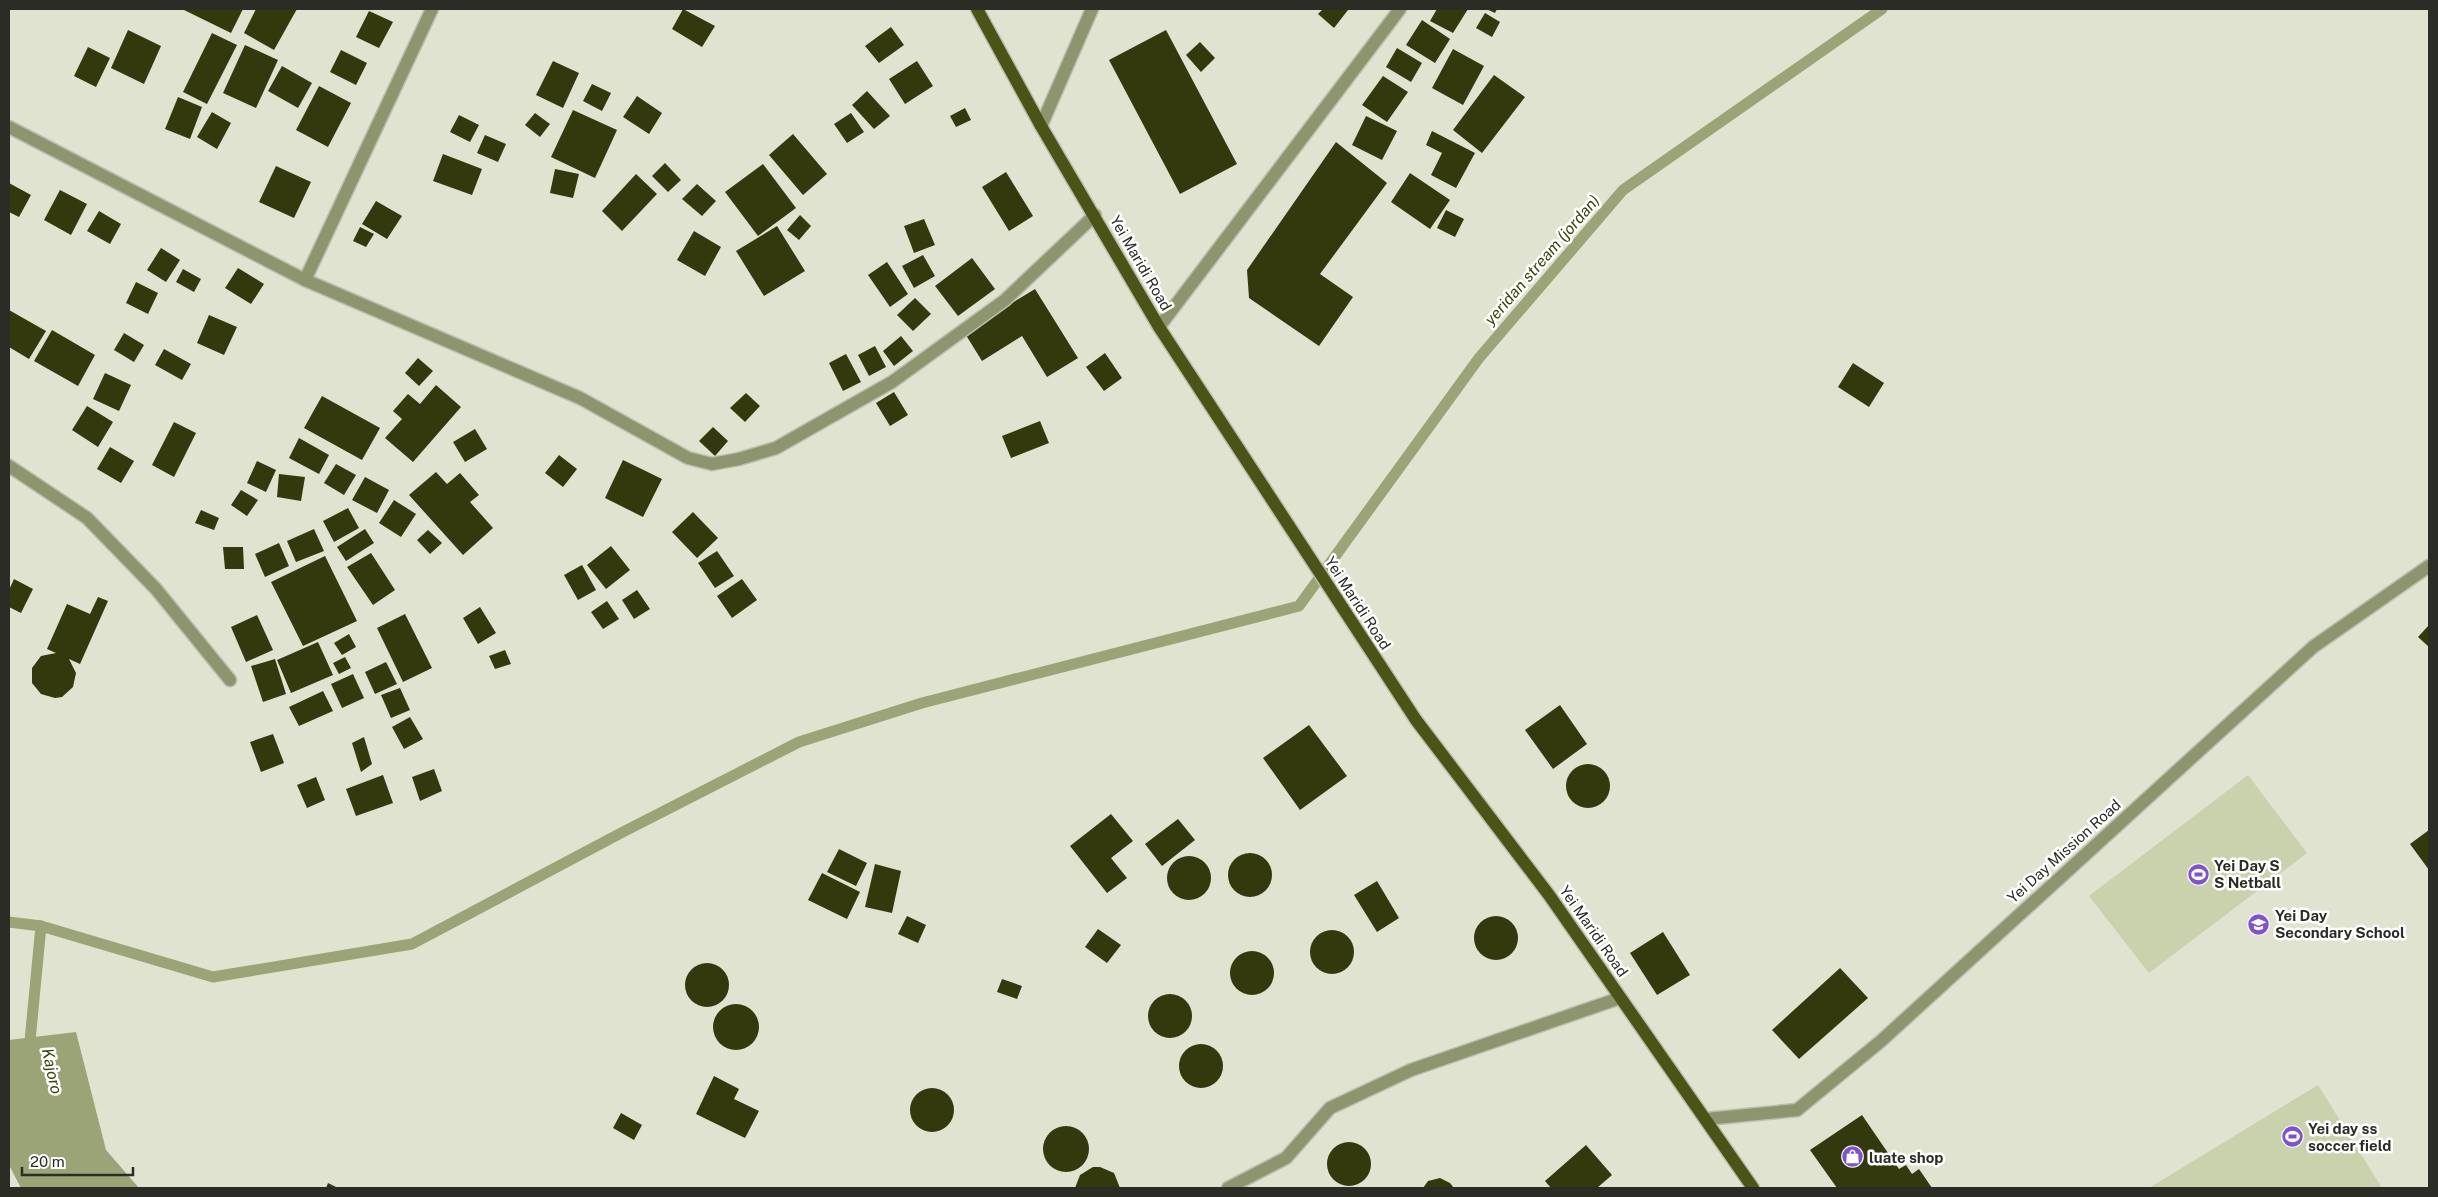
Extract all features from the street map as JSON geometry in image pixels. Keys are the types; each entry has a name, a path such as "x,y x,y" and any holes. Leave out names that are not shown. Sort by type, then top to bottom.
{"main road":[{"name":"Yei Maridi Road","path":"977,9 1041,126 1095,215 1159,327 1306,553 1416,720 1549,895 1753,1188"}],"street":[{"path":"305,280 432,9"},
{"path":"1041,126 1092,9"},
{"path":"1159,327 1400,9"},
{"path":"9,127 305,280 571,394 688,458 712,464 739,460 776,448 892,382 1005,300 1095,215"},
{"path":"9,466 88,518 156,589 230,680"},
{"name":"Yei Day Mission Road","path":"1706,1119 1796,1110 1881,1041 2313,646 2429,566"},
{"path":"1228,1188 1286,1158 1330,1108 1411,1070 1620,998"}],"shaded area":[{"name":"Yei Day S S Netball","path":"2248,775 2307,853 2149,973 2089,896"},
{"name":"Yei day ss soccer field","path":"2318,1085 2382,1188 2149,1188"}],"water":[{"path":"76,1032 106,1150 139,1188 21,1188 9,1165 9,1040"}],"building":[{"path":"182,9 243,9 231,33"},
{"path":"256,9 297,9 274,50 244,33"},
{"path":"683,9 715,26 702,47 672,29"},
{"path":"1323,9 1348,10 1334,28 1318,14"},
{"path":"1437,9 1468,9 1453,33 1430,21"},
{"path":"1486,9 1497,9 1495,13"},
{"path":"369,11 393,22 379,48 356,37"},
{"path":"1485,13 1500,22 1492,37 1476,28"},
{"path":"1422,20 1450,39 1435,63 1406,45"},
{"path":"891,27 904,45 879,63 865,46"},
{"path":"128,30 161,46 144,84 111,68"},
{"path":"1166,30 1237,164 1180,194 1109,60"},
{"path":"212,33 237,45 207,104 183,92"},
{"path":"1200,42 1215,58 1201,72 1186,55"},
{"path":"245,45 278,60 256,108 223,93"},
{"path":"88,47 110,58 96,87 74,76"},
{"path":"1397,48 1422,63 1411,82 1386,67"},
{"path":"1453,49 1484,66 1463,105 1432,88"},
{"path":"341,50 367,63 356,85 330,72"},
{"path":"553,61 579,73 563,108 536,95"},
{"path":"917,61 933,86 905,104 889,79"},
{"path":"282,66 312,83 298,108 268,91"},
{"path":"1494,75 1525,97 1482,153 1453,130"},
{"path":"1383,76 1408,92 1387,122 1362,105"},
{"path":"592,84 611,93 602,111 583,101"},
{"path":"319,86 351,103 328,147 296,130"},
{"path":"867,91 890,116 874,129 852,105"},
{"path":"637,96 662,113 649,134 623,117"},
{"path":"178,97 202,107 190,139 165,129"},
{"path":"965,108 971,120 956,127 950,116"},
{"path":"573,110 617,130 595,178 551,157"},
{"path":"212,112 231,123 217,149 197,137"},
{"path":"535,113 550,124 540,137 525,125"},
{"path":"851,113 864,132 847,143 834,124"},
{"path":"459,115 479,125 470,142 450,132"},
{"path":"1366,116 1397,131 1382,160 1352,145"},
{"path":"1432,131 1475,153 1456,188 1431,175 1442,153 1426,145"},
{"path":"793,134 827,174 803,195 769,155"},
{"path":"485,135 506,144 498,162 477,153"},
{"path":"1336,142 1387,183 1320,274 1353,297 1319,346 1249,298 1247,270"},
{"path":"443,154 482,169 472,195 433,181"},
{"path":"665,163 681,180 668,192 652,176"},
{"path":"763,164 796,208 758,236 725,192"},
{"path":"276,166 311,182 294,218 259,202"},
{"path":"555,169 579,174 573,198 550,193"},
{"path":"1006,172 1033,216 1009,231 982,187"},
{"path":"1410,173 1450,200 1430,229 1391,202"},
{"path":"636,174 657,194 622,231 602,211"},
{"path":"9,183 31,195 19,217 9,212"},
{"path":"697,184 716,201 702,216 682,199"},
{"path":"60,190 87,204 71,235 44,220"},
{"path":"376,201 402,216 387,239 362,224"},
{"path":"1446,210 1464,219 1455,237 1437,228"},
{"path":"99,211 121,224 110,244 87,231"},
{"path":"800,215 811,226 799,240 787,230"},
{"path":"924,219 935,245 914,253 904,226"},
{"path":"777,226 805,271 764,296 736,251"},
{"path":"360,227 374,234 366,247 353,241"},
{"path":"694,231 721,247 705,276 677,260"},
{"path":"161,248 180,260 166,282 147,270"},
{"path":"923,255 935,276 914,288 902,266"},
{"path":"972,258 995,289 958,316 935,286"},
{"path":"887,262 908,294 890,307 868,275"},
{"path":"238,268 264,284 251,304 225,288"},
{"path":"183,269 201,279 194,292 176,282"},
{"path":"136,282 158,293 148,314 126,303"},
{"path":"1035,289 1078,358 1047,377 1022,336 982,361 964,332"},
{"path":"915,298 931,314 913,331 897,315"},
{"path":"9,310 46,331 29,359 9,347"},
{"path":"209,315 237,327 224,355 197,343"},
{"path":"52,330 95,355 78,386 34,361"},
{"path":"124,333 144,345 134,362 114,350"},
{"path":"901,336 913,351 894,366 883,351"},
{"path":"875,346 886,367 869,376 858,355"},
{"path":"164,349 191,364 182,380 155,365"},
{"path":"1105,353 1122,378 1104,391 1086,367"},
{"path":"846,354 861,382 843,391 829,363"},
{"path":"418,358 433,371 419,386 405,373"},
{"path":"1853,363 1884,383 1869,407 1838,387"},
{"path":"105,373 131,385 119,411 93,399"},
{"path":"436,385 461,407 413,462 385,438 402,419 393,411 408,394 420,404"},
{"path":"894,392 908,415 890,426 876,403"},
{"path":"746,393 760,406 745,422 730,408"},
{"path":"322,396 380,428 362,460 304,428"},
{"path":"87,406 113,422 98,447 72,430"},
{"path":"1040,421 1049,443 1011,458 1002,436"},
{"path":"174,422 196,433 174,477 152,465"},
{"path":"713,427 728,441 715,456 699,441"},
{"path":"475,429 487,449 465,462 453,442"},
{"path":"299,438 329,455 319,474 289,458"},
{"path":"110,447 134,461 121,483 97,469"},
{"path":"559,455 577,469 563,487 545,473"},
{"path":"623,460 662,479 643,517 605,498"},
{"path":"257,461 276,470 266,492 247,483"},
{"path":"336,464 356,475 344,495 324,483"},
{"path":"436,472 447,484 460,473 479,495 470,502 493,528 463,555 409,495"},
{"path":"279,474 305,477 301,501 277,497"},
{"path":"365,477 389,490 377,513 352,500"},
{"path":"241,490 258,500 247,516 231,505"},
{"path":"394,500 416,514 401,537 379,523"},
{"path":"348,508 359,528 334,542 323,521"},
{"path":"201,510 219,518 214,530 195,523"},
{"path":"693,512 718,538 697,558 672,532"},
{"path":"314,529 324,551 296,562 287,541"},
{"path":"365,529 374,543 346,561 337,547"},
{"path":"428,530 442,543 430,554 417,540"},
{"path":"279,543 289,566 265,577 255,554"},
{"path":"611,546 630,570 606,589 587,565"},
{"path":"223,547 243,547 244,569 225,569"},
{"path":"717,551 734,576 715,588 698,563"},
{"path":"371,553 395,590 373,605 347,567"},
{"path":"325,556 357,621 303,646 271,582"},
{"path":"582,565 596,590 578,600 564,575"},
{"path":"14,579 33,589 21,613 9,607 9,590"},
{"path":"742,579 757,600 732,618 717,596"},
{"path":"637,590 650,609 634,619 622,600"},
{"path":"98,597 108,601 80,664 69,659 76,673 73,687 62,697 55,698 41,694 32,683 32,668 41,656 56,653 47,649 67,604 90,614"},
{"path":"607,601 619,619 603,629 591,612"},
{"path":"480,607 496,633 478,644 463,618"},
{"path":"405,614 432,668 403,682 377,628"},
{"path":"257,615 273,650 246,662 231,627"},
{"path":"2429,625 2429,647 2418,637"},
{"path":"349,634 356,647 342,655 334,643"},
{"path":"318,642 333,675 291,693 277,660"},
{"path":"505,650 511,664 495,669 489,656"},
{"path":"345,657 351,668 339,674 333,663"},
{"path":"275,659 286,694 263,702 251,666"},
{"path":"386,662 397,684 375,694 365,672"},
{"path":"353,674 364,698 342,708 331,684"},
{"path":"400,688 410,710 391,718 381,695"},
{"path":"323,691 333,711 299,726 289,707"},
{"path":"1560,705 1587,744 1553,769 1525,730"},
{"path":"410,717 423,739 404,749 392,727"},
{"path":"1309,725 1347,776 1300,810 1263,758"},
{"path":"273,734 284,763 261,772 250,742"},
{"path":"364,737 372,764 361,772 352,743"},
{"path":"1592,764 1604,770 1609,777 1609,795 1604,802 1597,807 1584,808 1576,805 1569,798 1566,782 1569,774 1576,767"},
{"path":"434,769 442,791 420,801 412,777"},
{"path":"383,775 393,803 356,816 346,789"},
{"path":"316,777 325,800 307,808 297,785"},
{"path":"1111,814 1133,841 1111,858 1127,878 1107,893 1070,846"},
{"path":"1178,819 1195,840 1162,866 1145,844"},
{"path":"2429,830 2429,870 2410,844"},
{"path":"839,849 867,863 856,886 827,872"},
{"path":"1254,853 1266,859 1271,866 1271,884 1266,891 1259,896 1246,897 1238,894 1231,887 1228,871 1231,863 1238,856"},
{"path":"1193,856 1205,862 1210,869 1210,887 1205,894 1198,899 1185,900 1177,897 1170,890 1167,874 1170,866 1177,859"},
{"path":"875,864 901,871 892,913 865,907"},
{"path":"822,873 860,892 847,919 808,900"},
{"path":"1377,881 1399,918 1377,932 1354,895"},
{"path":"907,916 926,925 918,943 898,934"},
{"path":"1500,916 1512,922 1517,929 1517,947 1512,954 1505,959 1492,960 1484,957 1477,950 1474,934 1477,926 1484,919"},
{"path":"1098,929 1121,945 1107,963 1085,947"},
{"path":"1336,930 1348,936 1353,943 1353,961 1348,968 1341,973 1328,974 1320,971 1313,964 1310,948 1313,940 1320,933"},
{"path":"1663,932 1690,975 1657,995 1630,953"},
{"path":"1256,951 1268,957 1273,964 1273,982 1268,989 1261,994 1248,995 1240,992 1233,985 1230,969 1233,961 1240,954"},
{"path":"711,963 723,969 728,976 728,994 723,1001 716,1006 703,1007 695,1004 688,997 685,981 688,973 695,966"},
{"path":"1840,968 1868,998 1799,1059 1772,1030"},
{"path":"1002,979 1022,986 1017,999 997,992"},
{"path":"1174,994 1186,1000 1191,1007 1191,1025 1186,1032 1179,1037 1166,1038 1158,1035 1151,1028 1148,1012 1151,1004 1158,997"},
{"path":"736,1004 749,1008 755,1014 759,1027 755,1040 749,1046 736,1050 723,1046 717,1040 713,1027 717,1014 723,1008"},
{"path":"1205,1044 1217,1050 1222,1057 1222,1075 1217,1082 1210,1087 1197,1088 1189,1085 1182,1078 1179,1062 1182,1054 1189,1047"},
{"path":"714,1076 739,1089 734,1099 759,1111 745,1138 696,1114"},
{"path":"936,1088 948,1094 953,1101 953,1119 948,1126 941,1131 928,1132 920,1129 913,1122 910,1106 913,1098 920,1091"},
{"path":"621,1113 642,1125 634,1140 613,1128"},
{"name":"luate shop","path":"1862,1115 1899,1169 1906,1165 1912,1174 1919,1169 1932,1188 1837,1188 1810,1150"},
{"path":"1066,1126 1079,1130 1085,1136 1089,1149 1085,1162 1079,1168 1066,1172 1053,1168 1047,1162 1043,1149 1047,1136 1053,1130"},
{"path":"1353,1142 1365,1148 1370,1155 1370,1173 1365,1180 1358,1185 1345,1186 1337,1183 1330,1176 1327,1160 1330,1152 1337,1145"},
{"path":"1586,1145 1612,1175 1597,1188 1551,1188 1545,1181"},
{"path":"1093,1167 1100,1167 1114,1173 1120,1188 1075,1188 1080,1175"},
{"path":"1440,1178 1450,1183 1454,1188 1423,1188 1428,1181"},
{"path":"328,1183 338,1188 326,1188"}],"waterway":[{"name":"yeridan stream (jordan)","path":"9,922 41,926 213,977 412,944 621,833 799,742 922,703 1299,606 1479,358 1623,190 1882,9"},
{"name":"Kajoro","path":"29,1051 41,926"}],"place":[{"name":"Yei Day S S Netball","path":"2198,874"},
{"name":"Yei Day Secondary School","path":"2259,924"},
{"name":"Yei day ss soccer field","path":"2292,1137"},
{"name":"luate shop","path":"1853,1157"}]}
